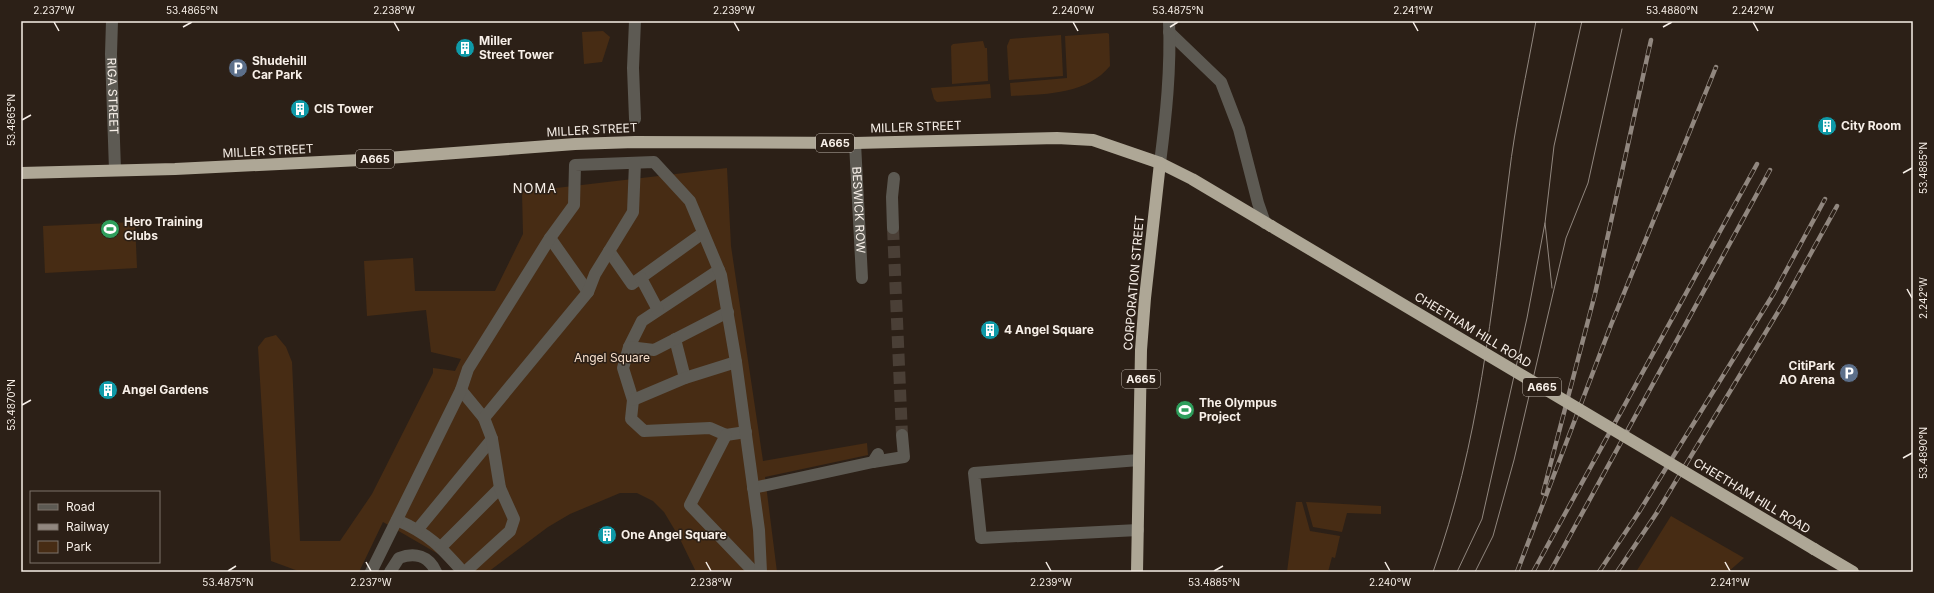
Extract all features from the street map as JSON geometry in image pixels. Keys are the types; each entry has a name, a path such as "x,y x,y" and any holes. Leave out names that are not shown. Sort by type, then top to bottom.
{"highway":[{"name":"MILLER STREET","path":"21,173 175,169 361,160 567,145 635,142 855,143 1035,138 1093,140 1160,164"},
{"name":"CHEETHAM HILL ROAD","path":"1160,164 1192,179 1853,572"},
{"name":"CORPORATION STREET","path":"1137,572 1142,335 1160,164"}],"street":[{"name":"RIGA STREET","path":"112,21 111,54 114,170"},
{"path":"635,21 632,68 635,119"},
{"path":"1169,26 1221,82 1239,130 1258,203 1268,224"},
{"name":"CORPORATION STREET","path":"1160,164 1168,94 1169,26"},
{"name":"BESWICK ROW","path":"855,143 862,278"},
{"path":"371,572 461,390 468,369 550,238 574,205 575,166 654,162 690,201 719,270 728,312 746,432 759,530 761,572"},
{"path":"484,418 588,292 595,274 633,212 635,163"},
{"path":"893,228 892,197 894,178"},
{"path":"609,251 632,284 704,233"},
{"path":"550,238 588,292"},
{"path":"719,270 642,321 629,347 623,368 633,400 631,419 644,431 710,428 726,434 746,432"},
{"path":"641,278 658,310"},
{"path":"629,347 654,350 728,312"},
{"path":"675,339 685,378"},
{"path":"633,400 685,378 736,362"},
{"path":"397,520 418,529 440,547 464,572 510,531 514,519 500,488 492,439 484,418 461,390"},
{"path":"726,434 690,505 754,572"},
{"path":"753,488 876,458 904,458 902,435"},
{"path":"418,529 492,439"},
{"path":"1138,530 1108,530 981,538 974,473 1139,460"},
{"path":"440,547 500,488"},
{"path":"390,572 399,558 414,555 427,559 436,572"}],"green space":[{"path":"603,31 610,37 602,62 584,64 582,32"},
{"path":"1109,34 1110,66 1100,76 1077,88 1064,91 1037,95 1011,96 1010,83 1067,78 1065,36"},
{"path":"1061,35 1063,76 1009,80 1007,46 1010,39"},
{"path":"983,41 985,48 987,48 988,81 952,84 951,46 953,44"},
{"path":"990,84 991,98 937,102 934,99 931,88"},
{"name":"Angel Square","path":"727,168 731,246 763,461 867,443 868,455 765,477 777,572 696,572 679,537 664,512 653,501 637,493 620,493 570,514 548,527 488,572 455,572 440,555 383,522 359,572 301,572 271,561 258,347 265,338 276,335 286,347 292,362 300,541 340,541 372,494 433,373 433,368 455,371 461,359 431,352 426,310 367,316 364,261 413,258 415,291 495,291 523,234 522,192"},
{"path":"135,222 137,268 45,273 43,226"},
{"path":"1296,502 1302,502 1310,531 1340,536 1335,558 1332,557 1328,572 1287,572"},
{"path":"1306,502 1381,506 1381,514 1347,513 1342,532 1313,527"},
{"path":"1671,516 1744,558 1728,572 1636,572"}],"tunnel":[{"path":"893,228 902,435"}],"tram line":[{"path":"1433,572 1449,524 1473,426 1490,326 1514,137 1536,21"},
{"path":"1552,288 1545,223 1554,146 1582,21"},
{"path":"1475,572 1493,536 1514,460 1566,238 1588,183 1622,29"},
{"path":"1457,572 1482,519 1527,318 1545,223"}],"railway":[{"path":"1543,493 1595,294 1651,40"},
{"path":"1517,572 1611,325 1716,67"},
{"path":"1533,572 1757,164"},
{"path":"1550,572 1770,170"},
{"path":"1599,572 1639,512 1774,293 1825,199"},
{"path":"1617,572 1656,514 1784,302 1837,206"}],"place":[{"name":"Miller Street Tower","path":"465,48"},
{"name":"Shudehill Car Park","path":"238,68"},
{"name":"CIS Tower","path":"300,109"},
{"name":"City Room","path":"1827,126"},
{"name":"Hero Training Clubs","path":"110,229"},
{"name":"4 Angel Square","path":"990,330"},
{"name":"CitiPark AO Arena","path":"1849,373"},
{"name":"Angel Gardens","path":"108,390"},
{"name":"The Olympus Project","path":"1185,410"},
{"name":"One Angel Square","path":"607,535"}],"district":[{"name":"NOMA","path":"535,188"}]}
